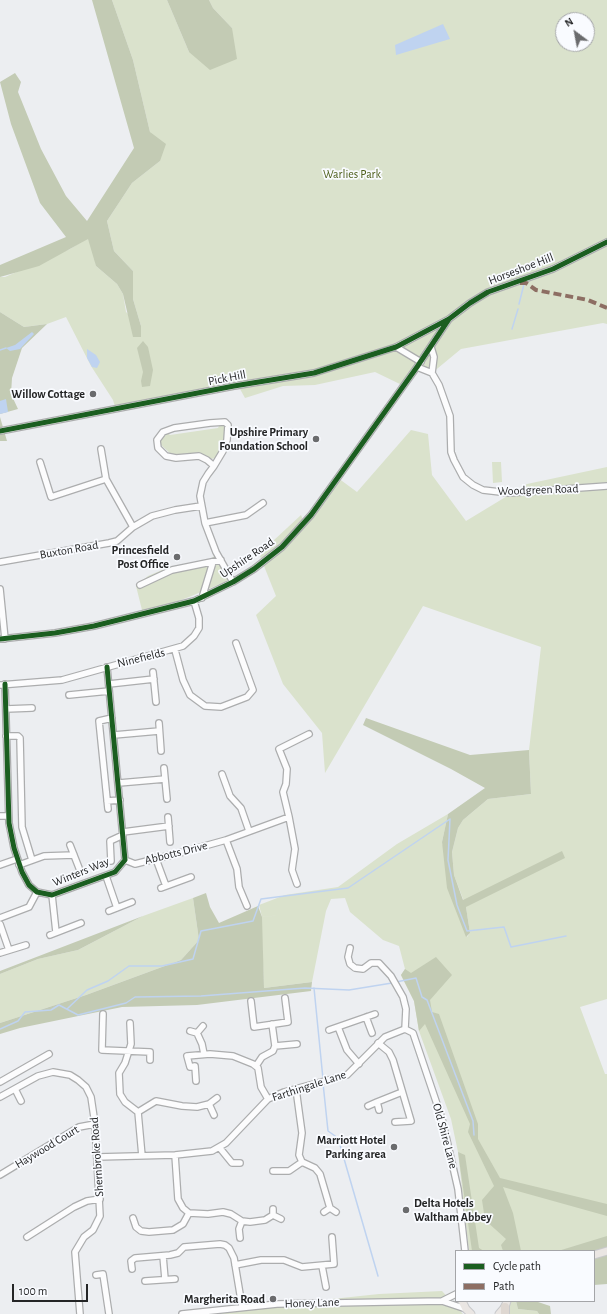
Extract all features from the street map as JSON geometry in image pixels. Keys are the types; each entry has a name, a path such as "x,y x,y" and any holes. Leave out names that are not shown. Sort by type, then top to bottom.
{"main road":[{"path":"595,1255 607,1251"},
{"path":"463,1302 468,1312"},
{"path":"499,1314 506,1307"}],"street":[{"name":"Horseshoe Hill","path":"419,364 449,319 470,303 488,292 553,269 607,242"},
{"name":"Pick Hill","path":"0,432 234,386 314,374 396,347 449,319"},
{"path":"396,347 432,373"},
{"name":"Woodgreen Road","path":"431,347 434,357 432,373 439,385 450,416 451,452 463,476 473,485 483,490 509,493 607,486"},
{"name":"Upshire Road","path":"2,639 55,633 94,626 194,601 233,582 277,551 295,534 311,515 419,364"},
{"path":"214,466 199,456 176,458 166,456 158,448 159,437 163,432 174,428 224,422 229,428 227,440 214,466 208,474 201,491 201,506 205,523 221,560 233,582"},
{"path":"101,449 106,479 133,527"},
{"path":"40,462 51,497 106,479"},
{"path":"205,523 246,515 263,503"},
{"name":"Buxton Road","path":"0,562 117,541 133,527 148,518 164,513 201,506"},
{"name":"Upshire Road","path":"140,586 172,570 221,560"},
{"name":"Upshire Road","path":"202,598 214,562"},
{"path":"0,589 2,639"},
{"name":"Ninefields","path":"3,684 62,680 175,650 188,644 200,628 194,601"},
{"path":"175,650 183,680 190,695 205,706 221,707 247,698 253,690 236,643"},
{"name":"Winters Way","path":"3,684 8,816 17,859 29,884 38,892 52,895 115,872 125,860 107,667"},
{"path":"153,672 156,702"},
{"path":"109,684 154,679"},
{"path":"69,696 109,691"},
{"path":"4,712 32,708"},
{"path":"108,809 99,721 112,718"},
{"path":"159,723 161,751"},
{"path":"114,735 159,731"},
{"path":"297,884 292,870 295,849 289,817 283,797 288,769 279,749 309,734"},
{"path":"6,736 18,736 20,738 22,827 32,860"},
{"path":"0,767 7,767"},
{"path":"164,768 167,799"},
{"path":"222,774 230,796 243,812 249,831"},
{"path":"119,783 165,779"},
{"path":"107,801 120,800"},
{"path":"0,816 8,816"},
{"path":"168,817 170,842"},
{"name":"Abbotts Drive","path":"125,860 135,864 226,840 289,817"},
{"path":"123,834 169,826"},
{"name":"Winters Way","path":"111,861 110,841 123,834"},
{"path":"226,840 237,870 239,887 247,906"},
{"name":"Winters Way","path":"70,844 79,868"},
{"name":"Winters Way","path":"19,865 44,856 74,854"},
{"path":"156,858 163,887 191,877"},
{"path":"0,864 17,859"},
{"path":"106,876 117,908"},
{"path":"0,918 29,907 38,892"},
{"path":"52,895 53,933 81,923"},
{"path":"109,911 132,902"},
{"path":"0,924 9,950"},
{"path":"0,953 26,944"},
{"path":"350,948 348,957 350,964 356,968 363,969 371,963 379,963 385,968 393,979 397,985 406,1009 405,1029"},
{"path":"251,1000 254,1027 288,1022 285,998"},
{"path":"103,1014 102,1050 150,1052 150,1060"},
{"path":"329,1030 375,1014"},
{"path":"366,1017 372,1033"},
{"path":"130,1023 131,1044 127,1052 125,1063 119,1073 120,1094 125,1102 138,1112 142,1156"},
{"path":"256,1066 262,1057 273,1051 275,1046 272,1024"},
{"path":"197,1033 203,1026"},
{"path":"338,1027 347,1050 359,1064"},
{"name":"Farthingale Lane","path":"219,1148 268,1099 296,1089 347,1075 378,1043 391,1034 405,1029"},
{"name":"Old Shire Lane","path":"405,1029 413,1033 442,1119 458,1191 465,1250"},
{"path":"190,1031 197,1033 202,1044 204,1054"},
{"path":"378,1043 389,1052 393,1060 411,1121 395,1122"},
{"path":"275,1046 297,1044"},
{"path":"0,1082 49,1054"},
{"path":"196,1081 195,1066 190,1067 187,1056 204,1054 233,1056 256,1066 259,1071 261,1087 268,1099"},
{"name":"Shernbroke Road","path":"1,1094 15,1089 38,1076 49,1073 70,1075 86,1087 90,1097 95,1124 100,1216 98,1223 81,1241 75,1252 80,1314"},
{"path":"15,1089 22,1101"},
{"path":"296,1089 302,1133 300,1155 302,1162 315,1168 320,1174 330,1208 336,1212"},
{"path":"368,1106 402,1092"},
{"path":"138,1112 156,1100 186,1107 197,1107 209,1104 217,1098"},
{"path":"376,1102 379,1110"},
{"path":"209,1104 214,1115"},
{"name":"Haywood Court","path":"0,1175 79,1127 95,1124"},
{"path":"97,1157 175,1155 212,1151 219,1148 232,1163 240,1163"},
{"path":"175,1155 178,1199 183,1208 189,1213 208,1214 223,1212 231,1214 242,1221 265,1220 273,1212 281,1219"},
{"path":"272,1171 289,1171 302,1162"},
{"path":"27,1237 74,1207 87,1201 100,1200"},
{"path":"324,1212 330,1208"},
{"path":"133,1218 136,1227 141,1231 149,1232 173,1230 182,1224 189,1213"},
{"path":"240,1238 239,1229 242,1221"},
{"path":"235,1265 261,1260 284,1260 302,1267 334,1264 332,1237"},
{"path":"132,1269 131,1261 135,1258 163,1256 178,1253 184,1247 220,1244 229,1248 235,1265 242,1306"},
{"path":"163,1256 165,1279"},
{"path":"322,1266 326,1287"},
{"path":"96,1275 103,1274 110,1314"},
{"path":"145,1281 175,1279"},
{"name":"Honey Lane","path":"182,1314 242,1306 337,1301 382,1303 442,1301 455,1294"},
{"name":"Honey Lane","path":"442,1301 468,1312"}],"green space":[{"path":"92,0 112,0 133,60 150,132 166,144 160,161 132,183 107,221 114,251 133,271 133,299 141,326 141,337 133,337 123,294 117,284 96,266 88,239 39,266 0,277 0,265 66,237 40,203 11,124 0,82 15,73 21,82 18,92 41,149 66,196 87,221 134,148"},
{"name":"Warlies Park","path":"112,0 167,0 189,52 232,28 213,8 209,0 607,0 607,324 603,323 461,349 432,373 417,367 404,386 375,372 315,385 283,386 245,398 240,389 116,410 113,400 91,366 66,317 47,324 24,327 0,312 0,277 5,277 70,249 88,238 95,256 96,266 117,284 123,294 126,312 141,326 133,299 133,271 114,251 107,221 132,183 160,161 150,132 133,60"},
{"path":"167,0 209,0 213,8 232,28 237,59 210,70 189,52"},
{"path":"0,312 24,327 47,324 22,348 12,378 11,394 18,409 0,414"},
{"path":"143,341 148,347 153,370 150,386 142,387 141,381 143,372 137,348"},
{"path":"0,417 7,441 0,441"},
{"path":"220,424 226,427 226,440 216,458 211,459 195,453 172,455 161,445 161,438 168,433 170,435 218,428"},
{"path":"411,430 428,434 432,475 466,521 527,484 607,467 607,999 580,1007 605,1074 607,1074 607,1237 563,1250 469,1250 458,1152 451,1119 419,1031 414,1001 401,975 405,969 399,946 383,940 350,912 345,898 331,899 326,911 312,982 264,988 261,917 259,905 285,895 338,887 397,844 448,814 442,842 467,937 470,933 466,907 454,875 452,852 458,828 463,820 488,799 531,794 529,750 541,647 423,606 325,773 322,733 283,684 256,615 276,596 258,551 273,541 301,515 304,522 338,478 357,492"},
{"path":"492,462 501,462 502,482 493,483"},
{"path":"216,555 232,579 143,614 136,586 148,576 169,567 210,559"},
{"path":"366,718 470,755 529,750 531,794 488,799 463,820 458,828 452,852 454,875 463,900 562,851 565,858 466,907 470,933 466,937 447,888 442,842 448,814 485,788 451,769 363,725"},
{"path":"206,893 210,907 219,923 258,906 262,917 264,988 312,982 311,991 197,1005 122,1007 20,1028 0,1034 0,1023 86,995 181,960 199,940 193,898"},
{"path":"193,898 199,940 181,960 86,995 0,1023 0,974 38,959 78,950 143,916"},
{"path":"143,916 78,950 38,959 0,974 0,971"},
{"path":"436,957 452,975 430,1000 432,1012 439,1014 478,1124 478,1139 500,1178 607,1204 607,1216 503,1187 513,1213 521,1250 503,1250 501,1245 506,1239 485,1220 482,1200 494,1186 468,1132 470,1124 425,1024 419,1031 414,1001 401,975 405,969 411,973"},
{"path":"458,1152 465,1155 479,1248 482,1250 472,1250"},
{"path":"607,1236 607,1284 595,1285 595,1250 561,1250"},
{"path":"442,1291 463,1314 191,1314 379,1294"},
{"path":"511,1302 516,1302 518,1309 537,1311 539,1314 507,1314"},
{"path":"516,1302 538,1302 550,1306 551,1314 539,1314 537,1311 518,1309"}],"water":[{"path":"443,24 450,39 396,55 395,45"},
{"path":"32,332 34,334 20,349 10,351 6,348 15,345"},
{"path":"87,349 96,355 100,362 97,368 92,367 87,358"},
{"path":"6,399 8,412 0,414 0,401"}],"waterway":[{"path":"519,304 524,284"},
{"path":"512,329 518,309"},
{"path":"0,350 6,348"},
{"path":"67,1009 87,990 108,981 129,966 162,966 193,959 201,931 253,921 261,899 348,888 450,819 448,860 457,905 467,931 504,927 511,947 566,936"},
{"path":"396,982 416,978 422,997 427,1000 473,1121 474,1135"},
{"path":"0,1029 18,1021 25,1012 51,1010 59,1005 78,1015 126,1003 135,997 201,996 305,988 349,990 392,983"},
{"path":"314,988 323,1079"},
{"path":"323,1083 328,1131 338,1138 378,1276"}],"marked path":[{"path":"520,283 526,283 536,290 588,300 607,308"}],"cycle path":[{"path":"0,639 55,633 94,626 194,601 233,582 254,569 282,547 311,515 417,367 449,319 470,303 488,292 553,269 607,242"},
{"path":"0,431 234,386 314,373 396,347 449,319"},
{"path":"5,684 9,823 14,848 22,872 29,885 37,892 52,895 115,872 125,860 107,667"}],"place":[{"name":"Willow Cottage","path":"93,394"},
{"name":"Upshire Primary Foundation School","path":"316,439"},
{"name":"Princesfield Post Office","path":"177,557"},
{"name":"Marriott Hotel Parking area","path":"394,1147"},
{"name":"Delta Hotels Waltham Abbey","path":"406,1210"},
{"name":"Margherita Road","path":"273,1299"}]}
